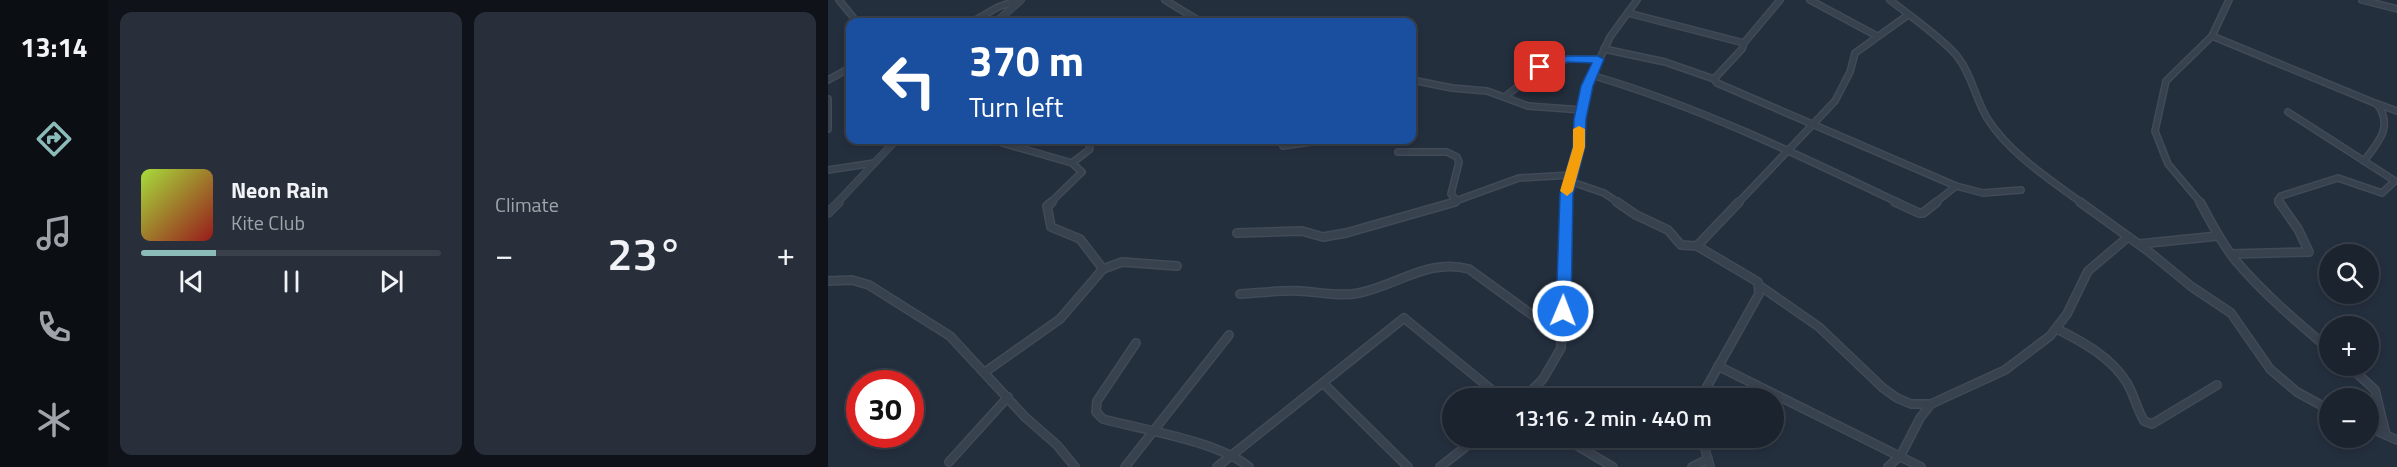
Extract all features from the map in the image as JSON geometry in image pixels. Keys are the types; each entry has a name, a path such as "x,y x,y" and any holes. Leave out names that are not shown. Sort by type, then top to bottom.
{"street":[{"path":"840,0 854,18"},
{"path":"979,18 998,7 1020,0"},
{"path":"1000,18 1020,0"},
{"path":"1165,0 1194,18"},
{"path":"1534,388 1551,368 1561,348 1565,207 1579,147 1582,110 1591,75 1604,49 1638,0"},
{"path":"1714,80 1743,49 1744,43 1778,0"},
{"path":"1810,0 1877,36"},
{"path":"1890,0 1959,58 1969,74 1986,117 1999,135 2048,178 2230,313 2240,323 2258,355 2282,380 2319,405"},
{"path":"2229,0 2212,36 2166,81 2155,131 2164,159 2200,201 2218,236 2231,254 2276,304 2319,341"},
{"path":"2362,0 2397,9"},
{"path":"1628,13 1744,43"},
{"path":"1697,246 1815,125 1835,101 1851,72 1855,53 1908,15"},
{"path":"2212,36 2397,111"},
{"path":"1604,49 1665,62 1714,80 1956,186 1983,194 2021,190"},
{"path":"1506,96 1546,64 1568,59 1598,59"},
{"path":"828,79 846,70"},
{"path":"1591,75 1645,91 1789,152 1918,213 1923,213 1956,186"},
{"path":"1416,81 1452,88 1487,91 1506,96 1528,106 1582,110"},
{"path":"828,99 828,129"},
{"path":"2364,161 2385,133 2388,124 2387,118 2377,104"},
{"path":"2231,254 2309,252 2279,198 2338,178 2382,193 2392,186 2395,179 2288,112"},
{"path":"828,213 892,144"},
{"path":"1005,144 1072,164 1080,169 1082,174 1048,204 1049,224 1051,227 1080,239 1103,269"},
{"path":"1072,164 1090,149 1089,144"},
{"path":"1283,146 1297,144"},
{"path":"1398,152 1447,152 1457,157 1459,162 1451,194 1457,201"},
{"path":"828,170 874,163"},
{"path":"1237,233 1302,231 1323,237 1346,233 1457,201 1519,178 1540,175 1570,178 1604,193 1636,215 1668,230 1681,245 1697,246 1755,278 1760,286 1820,327 1890,393 1911,404 1931,404 2005,370 2057,329 2088,271 2128,237"},
{"path":"2138,244 2218,236"},
{"path":"985,372 1060,319 1103,269 1122,262 1177,266"},
{"path":"1240,294 1290,291 1344,294 1360,292 1434,266 1456,265 1469,268 1561,336"},
{"path":"828,281 852,280 869,285 950,336 1025,417 1057,445 1075,467"},
{"path":"1706,388 1759,294 1760,286"},
{"path":"1217,467 1404,318 1490,388"},
{"path":"2057,329 2093,349 2112,366 2126,381 2144,421 2152,424 2217,385"},
{"path":"1125,467 1154,434 1193,378 1229,335"},
{"path":"1136,343 1097,401 1096,412 1103,418 1154,434 1189,441 1239,459 1249,467"},
{"path":"1718,366 1901,455 1921,467"},
{"path":"2360,376 2375,390 2386,435"},
{"path":"1323,382 1408,467"},
{"path":"949,462 1008,397"},
{"path":"1888,467 1901,455 1920,418 1931,404"},
{"path":"2379,432 2397,440"},
{"path":"1440,467 1464,448"},
{"path":"1581,448 1613,467"},
{"path":"1692,467 1709,463 1705,448"}],"slow traffic":[{"path":"1567,191 1573,162 1579,147 1579,129"}],"route":[{"path":"1540,67 1568,59 1590,61 1598,59 1587,86 1579,126 1579,147 1566,194 1563,311"}]}
